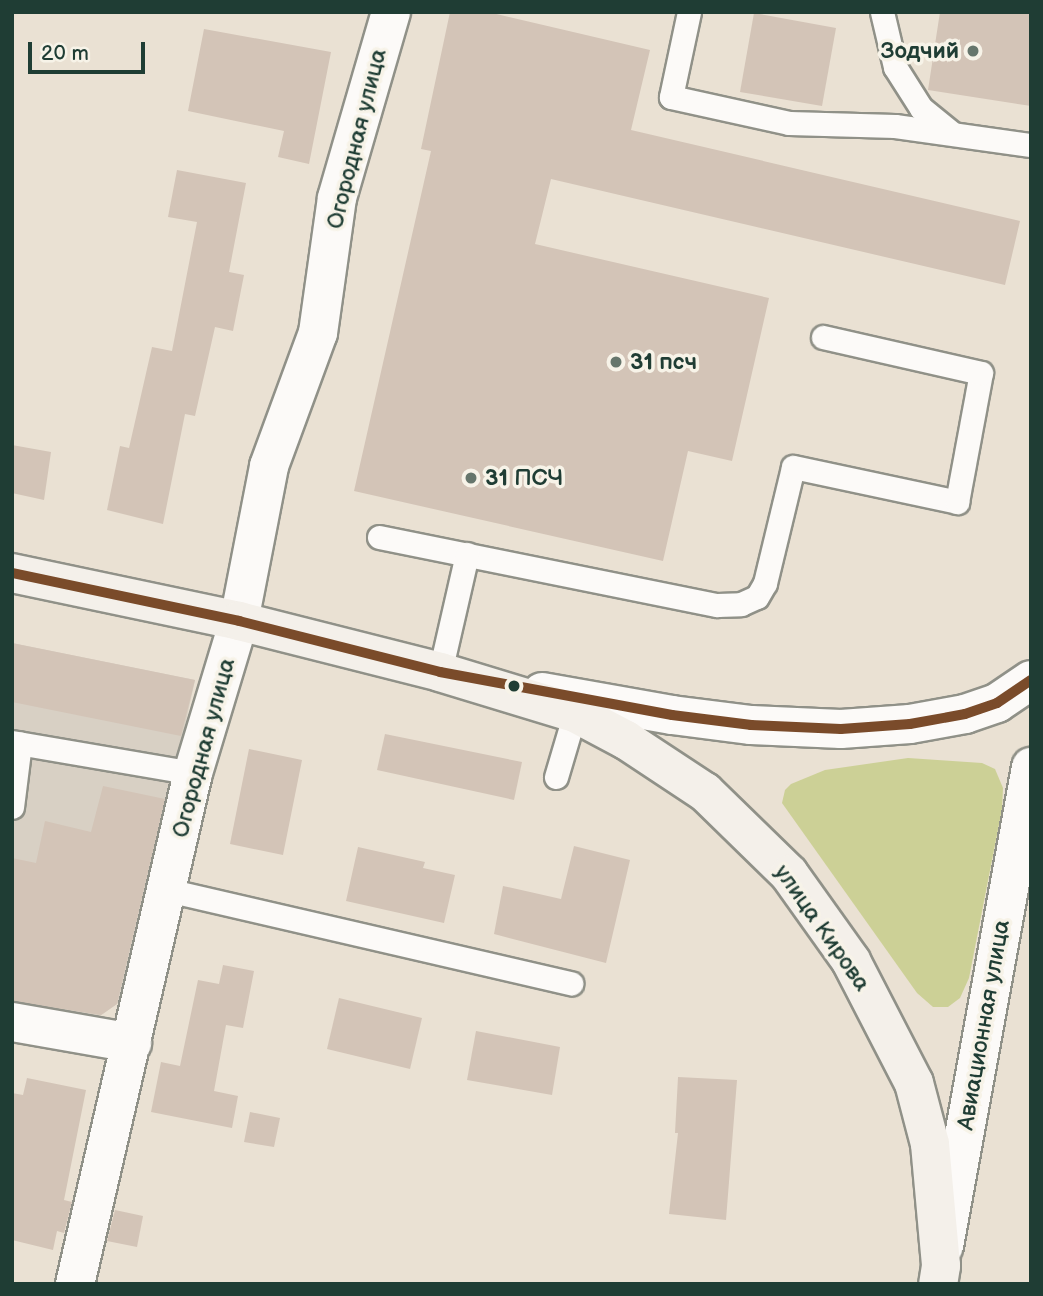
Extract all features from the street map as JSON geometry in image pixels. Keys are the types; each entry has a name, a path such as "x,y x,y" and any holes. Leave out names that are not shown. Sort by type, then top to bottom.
{"main road":[{"name":"улица Кирова","path":"12,573 239,621 440,672 575,713 626,740 705,792 789,874 850,961 914,1083 930,1144 939,1275"}],"street":[{"name":"Огородная улица","path":"75,1284 193,774 239,621 269,466 318,333 337,198 391,12"},
{"path":"440,672 672,716 751,725 841,729 910,724 965,715 997,703 1031,680"},
{"name":"Авиационная улица","path":"939,1275 1031,767"},
{"path":"12,1022 132,1043"}],"lane":[{"path":"689,12 671,97 789,123 895,126 1031,145"},
{"path":"882,12 895,67 921,108 951,132"},
{"path":"379,537 716,605 741,604 757,597 765,583 793,467 957,502 981,373 823,337"},
{"path":"440,672 467,554"},
{"path":"556,778 575,713"},
{"path":"12,807 16,742 193,774"},
{"path":"167,890 571,983"}],"shaded area":[{"path":"12,643 195,680 125,998 89,1024 12,1007"}],"green space":[{"path":"908,758 982,763 995,769 1003,788 1002,809 969,978 960,998 948,1007 933,1007 917,993 782,803 785,790 791,784 825,770"}],"building":[{"path":"450,12 488,12 650,50 631,130 1020,221 1005,285 551,179 535,244 769,298 732,461 688,451 663,561 354,491 431,151 421,149"},
{"name":"Зодчий","path":"940,12 1031,12 1031,106 928,90"},
{"path":"754,13 836,28 822,106 740,92"},
{"path":"204,29 331,52 309,164 278,157 284,131 188,111"},
{"path":"177,170 246,183 229,272 244,275 233,331 215,327 195,416 185,414 163,524 107,510 120,446 129,448 152,347 172,351 197,222 168,217"},
{"path":"12,445 51,452 44,500 12,493"},
{"path":"12,643 195,680 181,736 12,702"},
{"path":"385,734 522,762 514,800 377,770"},
{"path":"249,749 302,760 283,855 230,844"},
{"path":"103,786 165,799 117,1004 101,1015 12,1001 12,858 36,863 45,821 91,832"},
{"path":"574,846 630,860 606,963 494,934 503,886 561,899"},
{"path":"358,847 425,862 423,868 455,875 444,923 346,901"},
{"path":"223,965 254,971 243,1028 226,1025 214,1091 238,1096 232,1128 151,1112 161,1062 180,1066 198,980 219,984"},
{"path":"339,998 422,1018 410,1069 327,1049"},
{"path":"476,1031 560,1047 552,1095 467,1080"},
{"path":"678,1077 737,1080 726,1220 669,1214 678,1133 675,1133"},
{"path":"27,1078 86,1090 64,1200 72,1202 64,1233 57,1231 53,1250 12,1240 12,1093 23,1095"},
{"path":"250,1112 280,1118 274,1147 244,1142"},
{"path":"115,1210 143,1216 137,1247 107,1241"}],"transit line":[{"path":"12,573 239,621 440,672 672,715 751,725 841,729 910,724 965,714 997,703 1031,680"}],"place":[{"name":"Зодчий","path":"973,51"},
{"name":"31 псч","path":"616,362"},
{"name":"31 ПСЧ","path":"471,478"}]}
